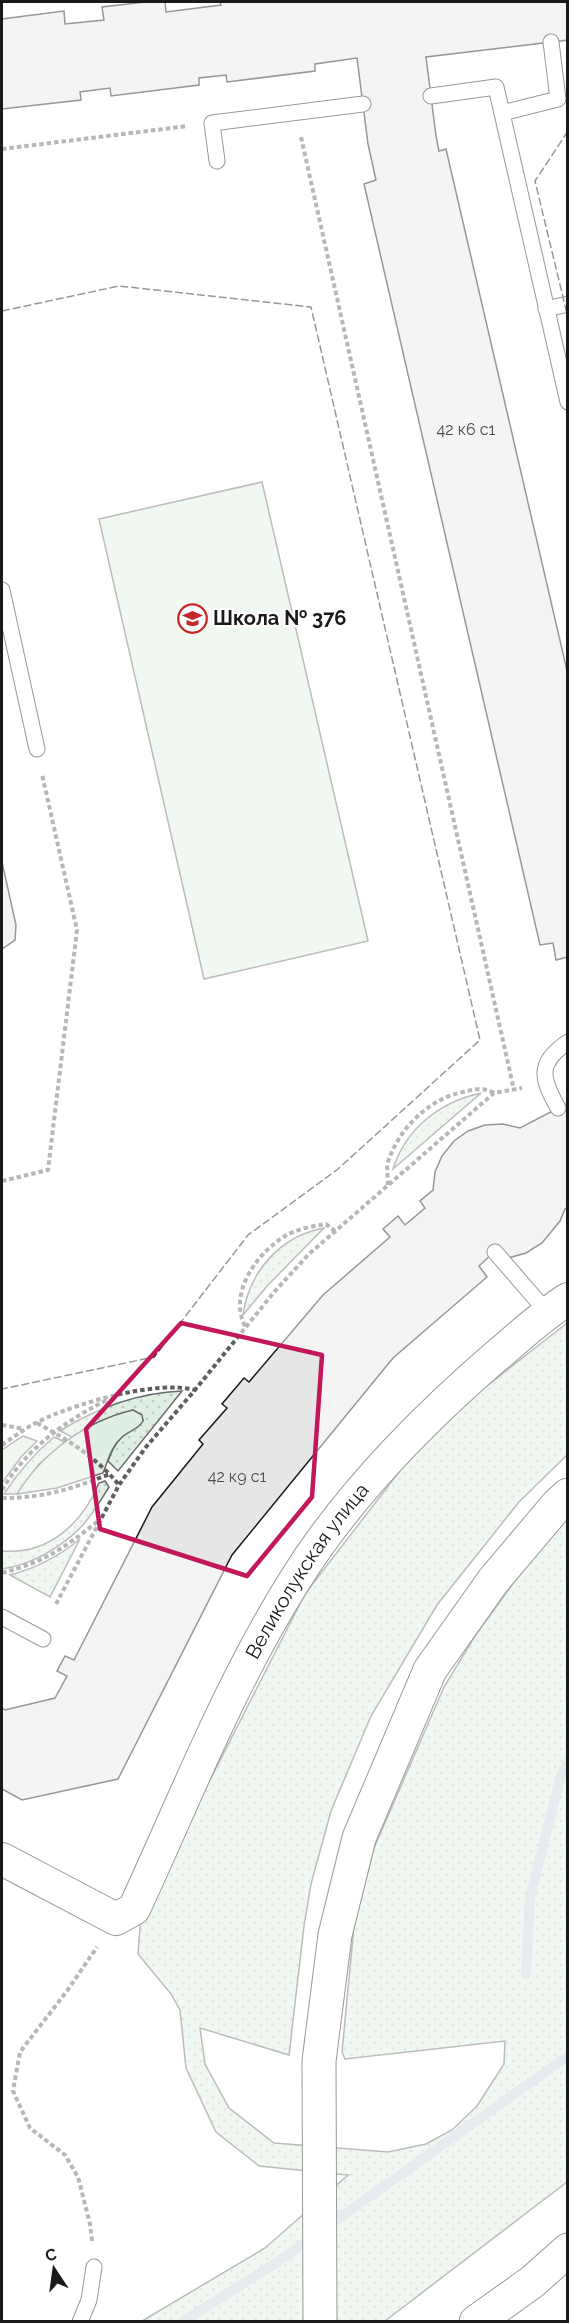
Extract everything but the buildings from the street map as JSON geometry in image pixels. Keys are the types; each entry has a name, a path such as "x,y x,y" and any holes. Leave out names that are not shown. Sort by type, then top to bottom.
{"highway":[{"path":"320,2322 319,2061 335,1935 359,1838 430,1670 493,1581 567,1495"},
{"path":"476,2322 532,2283 567,2250"}],"street":[{"name":"Великолукская улица","path":"125,1914 239,1681 295,1580 348,1507 401,1447 449,1397 557,1306"},
{"path":"2,1859 125,1914"}],"lane":[{"path":"502,113 558,99 551,42"},
{"path":"431,96 496,87 567,402"},
{"path":"217,161 212,123 363,104"},
{"path":"546,309 567,304"},
{"path":"2,590 37,749"},
{"path":"558,1108 545,1084 546,1067 551,1053 567,1042"},
{"path":"495,1252 557,1306"},
{"path":"2,1617 43,1639"},
{"path":"80,2322 89,2300 94,2267"}],"path":[{"path":"296,112 514,1090"},
{"path":"2,149 212,123"},
{"path":"2,1181 48,1170 77,930 37,749"},
{"path":"56,1604 119,1485 146,1447 195,1390 245,1326 309,1254 334,1231 388,1186 494,1093 488,1089 451,1094 429,1106 414,1119 400,1137 388,1163 388,1186"},
{"path":"245,1326 240,1317 238,1303 245,1282 255,1264 269,1247 287,1234 311,1227 326,1224 334,1231"},
{"path":"2,1445 36,1423 73,1407 118,1395 167,1388 186,1387 195,1390"},
{"path":"2,1490 10,1475 53,1432 72,1419 118,1395"},
{"path":"36,1423 77,1445 119,1485"},
{"path":"2,1425 25,1429"},
{"path":"2,1498 40,1496 65,1491 110,1474"},
{"path":"2,1573 35,1564 57,1552 99,1519"},
{"path":"94,2267 90,2224 78,2177 65,2155 30,2128 13,2091 21,2052 125,1914"}],"highlighted area":[{"path":"181,1323 322,1355 312,1497 247,1576 100,1529 86,1429"}],"green space":[{"path":"262,482 368,941 204,979 99,519"},
{"path":"481,1093 393,1169 406,1141 426,1119 452,1103"},
{"path":"324,1228 268,1285 243,1315 252,1284 269,1258 294,1239"},
{"path":"567,1323 567,1455 519,1502 437,1605 371,1716 331,1811 311,1884 289,2055 200,2028 205,2064 229,2108 274,2143 388,2152 426,2144 452,2130 477,2106 504,2064 505,2041 345,2059 342,2052 354,1926 374,1848 444,1687 475,1636 525,1567 567,1518 567,2182 385,2321 142,2321 265,2248 348,2175 259,2166 216,2132 186,2068 180,2010 171,1994 138,1954 141,1915 305,1594 409,1459 460,1407"},
{"path":"182,1391 118,1471 108,1461 113,1449 121,1438 143,1420 133,1410 97,1423 72,1437 60,1431 103,1408 118,1403 165,1392"},
{"path":"133,1410 142,1415 143,1421 118,1442 110,1454 103,1473 57,1488 17,1494 39,1465 67,1441 99,1422"},
{"path":"23,1436 37,1441 21,1457 2,1483 2,1450"},
{"path":"54,1437 65,1442 39,1464 17,1494 4,1494 27,1464"},
{"path":"105,1481 109,1487 90,1517 74,1534 56,1548 35,1559 2,1569 2,1551 34,1548 61,1534 83,1511 99,1483"},
{"path":"80,1539 50,1597 10,1575 47,1561"}],"waterway":[{"path":"526,1974 530,1898 561,1775 568,1762"},
{"path":"182,2322 273,2265 568,2056"}],"fence":[{"path":"568,131 535,181 568,318"},
{"path":"2,311 119,286 311,307 480,1040 338,1169 248,1235 154,1357 2,1389"}],"place":[{"name":"Школа № 376","path":"192,618"}]}
